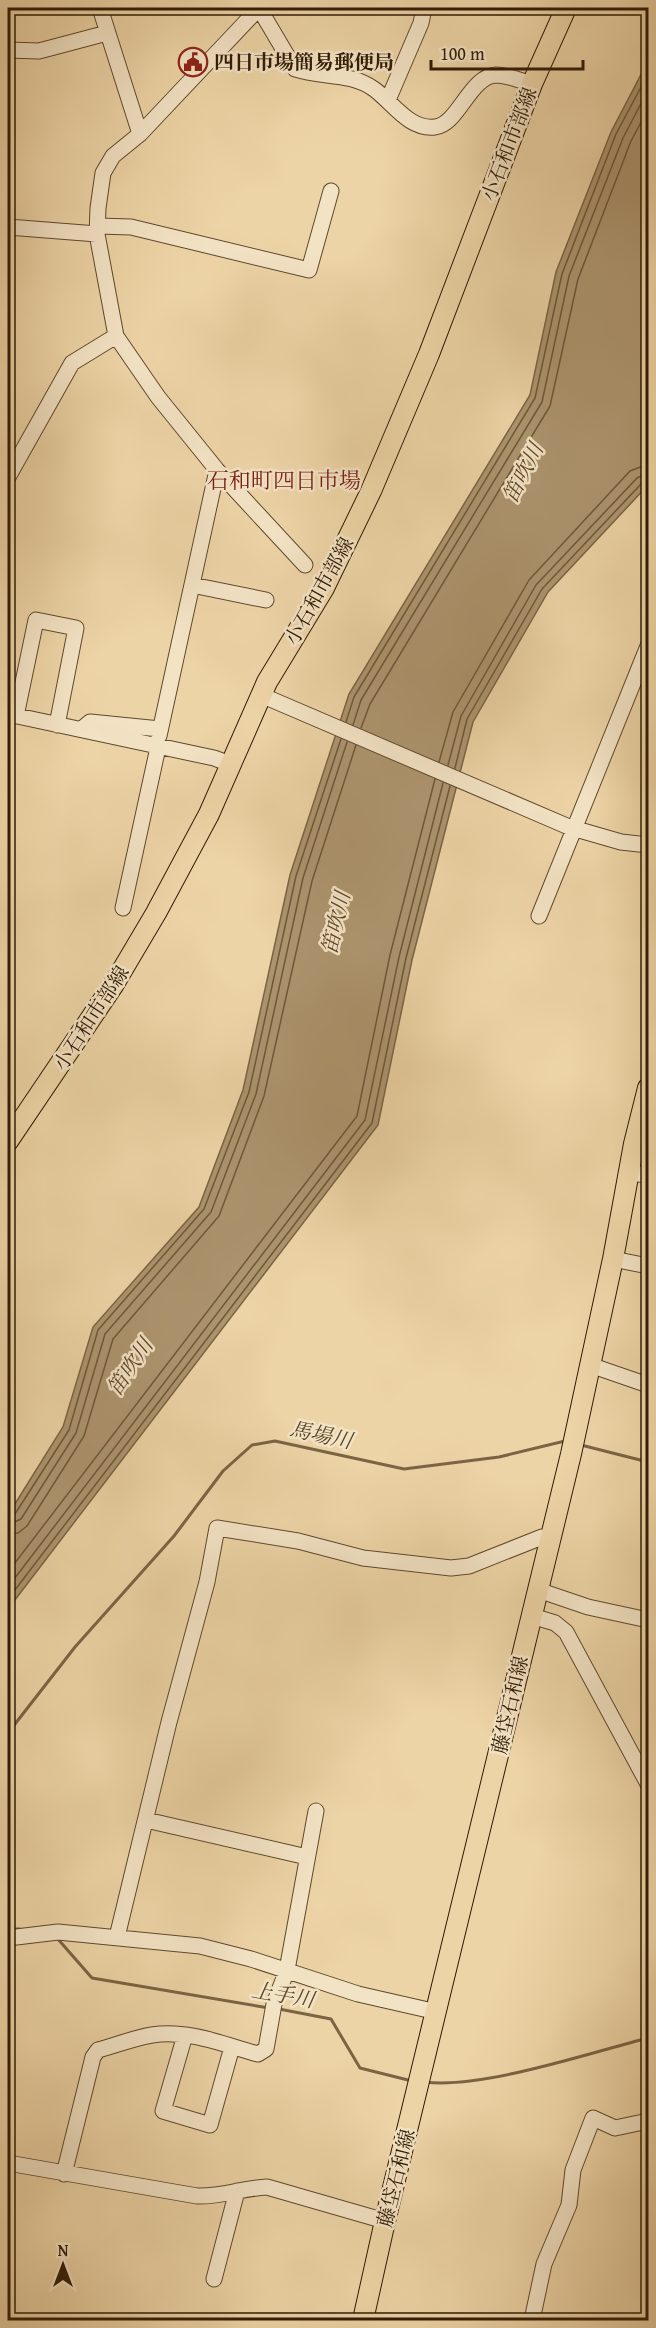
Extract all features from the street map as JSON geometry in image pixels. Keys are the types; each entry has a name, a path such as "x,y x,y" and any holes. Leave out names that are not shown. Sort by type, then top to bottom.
{"main road":[{"name":"小石和市部線","path":"8,1141 108,994 193,849 230,764 268,698 324,588 371,491 433,345 532,84 566,8"},
{"name":"藤垈石和線","path":"363,2320 574,1438 648,1088"}],"street":[{"path":"100,8 140,134"},
{"path":"305,565 217,470 158,397 116,336 97,230 104,173 112,156 140,134 259,8 295,69 355,78 388,100 416,124 437,127 487,77 500,75 532,84"},
{"path":"388,100 421,22 423,8"},
{"path":"8,50 39,51 107,33"},
{"path":"8,226 97,230 131,227 309,270 331,191"},
{"path":"8,477 72,363 116,336"},
{"path":"123,908 217,470"},
{"path":"192,585 266,600"},
{"path":"57,725 76,628 36,620 12,715 57,725 81,729 214,758 230,764"},
{"path":"539,916 572,829 648,646"},
{"path":"268,698 572,829 648,845"},
{"path":"81,729 90,722 159,739"},
{"path":"629,1173 648,1175"},
{"path":"613,1259 648,1266"},
{"path":"590,1365 648,1385"},
{"path":"117,1937 169,1722 207,1582 217,1528 298,1541 363,1558 451,1568 469,1566 542,1537 550,1539"},
{"path":"538,1590 588,1607 648,1620"},
{"path":"532,1616 555,1623 566,1632 648,1785"},
{"path":"64,2174 93,2057 98,2050 153,2035 185,2035 263,2053 273,2008 287,1970 316,1811"},
{"path":"146,1820 307,1857"},
{"path":"8,1938 52,1933 200,1946 287,1970 358,1994 437,2012"},
{"path":"185,2035 163,2111 210,2125 232,2047"},
{"path":"532,2320 544,2265 569,2205 573,2170 593,2118 615,2128 648,2121"},
{"path":"8,2163 197,2196 211,2197 267,2187 385,2221"},
{"path":"214,2279 237,2191"}],"water":[{"name":"笛吹川","path":"648,61 648,485 548,592 473,722 412,960 378,1125 8,1609 8,1515 63,1427 93,1327 199,1207 243,1090 290,875 349,694 530,395 556,272 611,132"}],"waterway":[{"name":"馬場川","path":"8,1733 75,1647 174,1536 223,1471 252,1445 275,1441 404,1469 499,1457 565,1441"},
{"name":"馬場川","path":"581,1445 648,1462"},
{"name":"上手川","path":"8,1929 20,1929"},
{"name":"上手川","path":"57,1938 92,1978 269,2008"},
{"name":"上手川","path":"279,2009 331,2019 360,2068 412,2081"},
{"name":"上手川","path":"425,2082 449,2083 505,2075 648,2038"}],"place":[{"name":"四日市場簡易郵便局","path":"193,62"}],"district":[{"name":"石和町四日市場","path":"284,480"}]}
